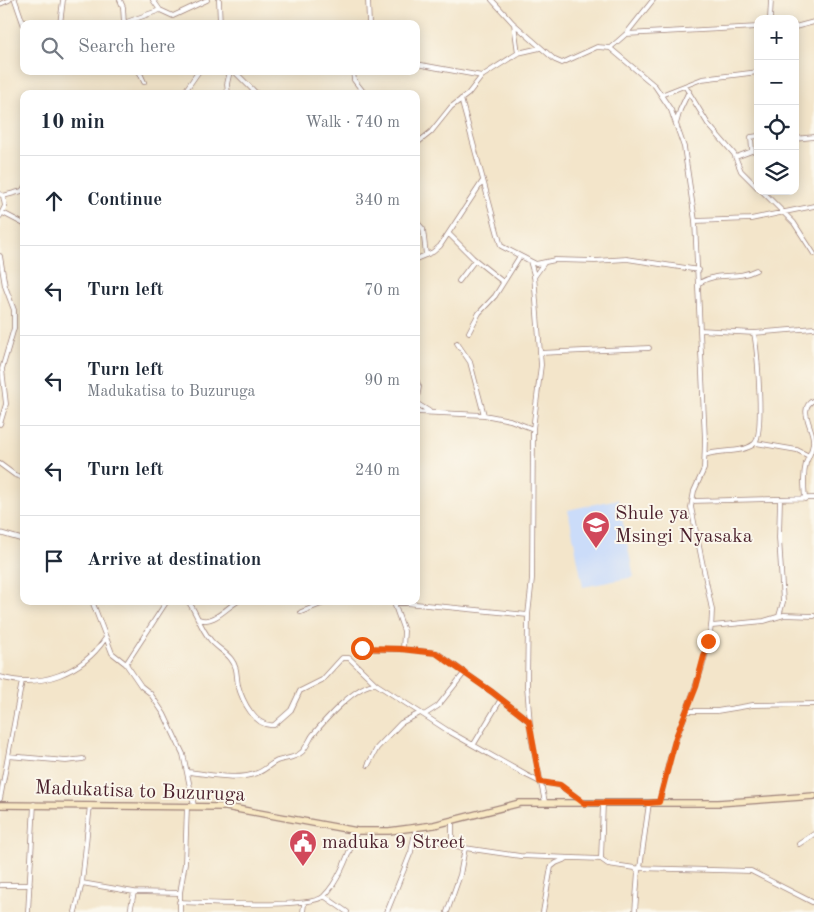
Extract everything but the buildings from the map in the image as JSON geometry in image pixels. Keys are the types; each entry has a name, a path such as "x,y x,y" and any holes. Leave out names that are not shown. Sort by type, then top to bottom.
{"main road":[{"name":"Madukatisa to Buzuruga","path":"0,805 194,806 241,810 357,831 416,827 452,820 503,806 544,802 754,802 814,796"}],"street":[{"path":"0,4 9,0"},
{"path":"15,0 22,20"},
{"path":"60,20 63,0"},
{"path":"120,0 123,7 124,20"},
{"path":"153,0 160,10 167,14 179,15 207,0"},
{"path":"219,0 220,20"},
{"path":"368,0 370,20"},
{"path":"492,0 514,24 555,60 562,62 597,47 610,48 633,66 655,86 671,110 688,168 699,270 705,455 704,468 692,501 692,511 698,533 712,610 712,626 696,687 676,737 659,802"},
{"path":"610,48 626,34 653,0"},
{"path":"770,15 771,0"},
{"path":"132,20 160,10"},
{"path":"799,26 814,22"},
{"path":"514,24 518,53"},
{"path":"626,34 754,27"},
{"path":"420,141 431,132 482,76 518,53 540,48"},
{"path":"420,65 482,76"},
{"path":"661,95 702,80 754,73"},
{"path":"141,75 144,82"},
{"path":"186,90 196,75"},
{"path":"228,90 227,84 230,75"},
{"path":"236,75 253,90"},
{"path":"353,75 354,80 362,90"},
{"path":"685,86 708,124 736,157 741,171 754,184"},
{"path":"676,124 689,91"},
{"path":"461,99 498,241 505,250 530,261 544,263 555,260 595,261 627,259 699,270"},
{"path":"736,157 752,151 751,137 754,137"},
{"path":"799,139 814,137"},
{"path":"420,257 437,250 482,182"},
{"path":"20,191 2,195 5,206 1,214 20,222"},
{"path":"766,195 794,223 814,254"},
{"path":"695,222 751,219 782,211 814,206"},
{"path":"420,225 423,228 426,255"},
{"path":"448,234 475,260 503,282"},
{"path":"0,256 1,274 14,310 14,328 2,369 6,404 0,424"},
{"path":"469,332 479,313 520,256"},
{"path":"459,281 475,260"},
{"path":"530,261 534,277 541,365 534,429 532,579 528,615 529,721 544,802"},
{"path":"534,277 544,263"},
{"path":"699,283 716,275 741,276 756,270"},
{"path":"700,330 754,333 814,328"},
{"path":"754,333 759,422 756,443"},
{"path":"458,343 470,362 484,415"},
{"path":"540,353 649,348"},
{"path":"805,499 804,472 813,440 806,410 808,405 814,400"},
{"path":"420,405 429,411"},
{"path":"420,412 484,415 510,420 534,429"},
{"path":"705,455 721,451 741,450 756,443 797,450 809,456"},
{"path":"0,464 14,475 20,477"},
{"path":"692,501 814,498"},
{"path":"779,616 783,602 779,538 780,499"},
{"path":"0,534 20,539"},
{"path":"93,605 105,639 115,656 126,664 141,686 150,693 158,704 183,754 194,806"},
{"path":"126,664 164,605"},
{"path":"190,605 212,643 231,659 237,671 238,686 253,715 263,723 274,724 286,716 300,691 322,680 342,658 352,659 376,684 456,736 474,744 505,765 540,782 560,785 584,803"},
{"path":"198,619 206,622 213,620 233,605"},
{"path":"302,612 319,605"},
{"path":"395,605 404,631 403,649"},
{"path":"416,605 528,615"},
{"path":"712,626 748,624 779,616 814,616"},
{"path":"0,677 22,681 45,679 72,670 92,657 105,639"},
{"path":"362,648 403,649 436,653 465,672 529,721"},
{"path":"368,765 376,748 401,723 438,706 465,672"},
{"path":"0,799 22,681"},
{"path":"188,772 227,776 251,775 276,762 294,757 301,753 321,726 351,695 365,686 376,684"},
{"path":"474,744 501,699"},
{"path":"687,711 717,711 753,705 814,704"},
{"path":"8,756 50,761 83,759"},
{"path":"601,859 603,803"},
{"path":"635,912 640,875 638,868 649,803"},
{"path":"28,912 34,804"},
{"path":"76,912 82,883 90,805"},
{"path":"180,912 179,902 185,863 187,806"},
{"path":"452,820 452,845"},
{"path":"387,912 411,852 416,836 416,827"},
{"path":"179,902 304,904 314,902 324,896 341,870 357,831"},
{"path":"799,844 814,834"},
{"path":"416,836 465,848 520,856 601,859 608,864 638,868 657,866 752,871 814,903"},
{"path":"447,912 460,875 465,848"},
{"path":"544,912 551,867 556,862 567,858"},
{"path":"82,883 134,892 180,893"},
{"path":"0,885 30,885"},
{"path":"130,912 134,892"},
{"path":"324,896 347,912"},
{"path":"303,912 304,904"}],"shaded area":[{"path":"618,499 634,577 583,587 568,510"}],"place":[{"name":"Shule ya Msingi Nyasaka","path":"596,549"},
{"name":"maduka 9 Street","path":"303,867"}],"route":[{"path":"362,648 401,649 436,653 492,692 520,716 529,721 540,782 560,785 584,803 649,803 659,802 676,737 696,687 708,641"}]}
